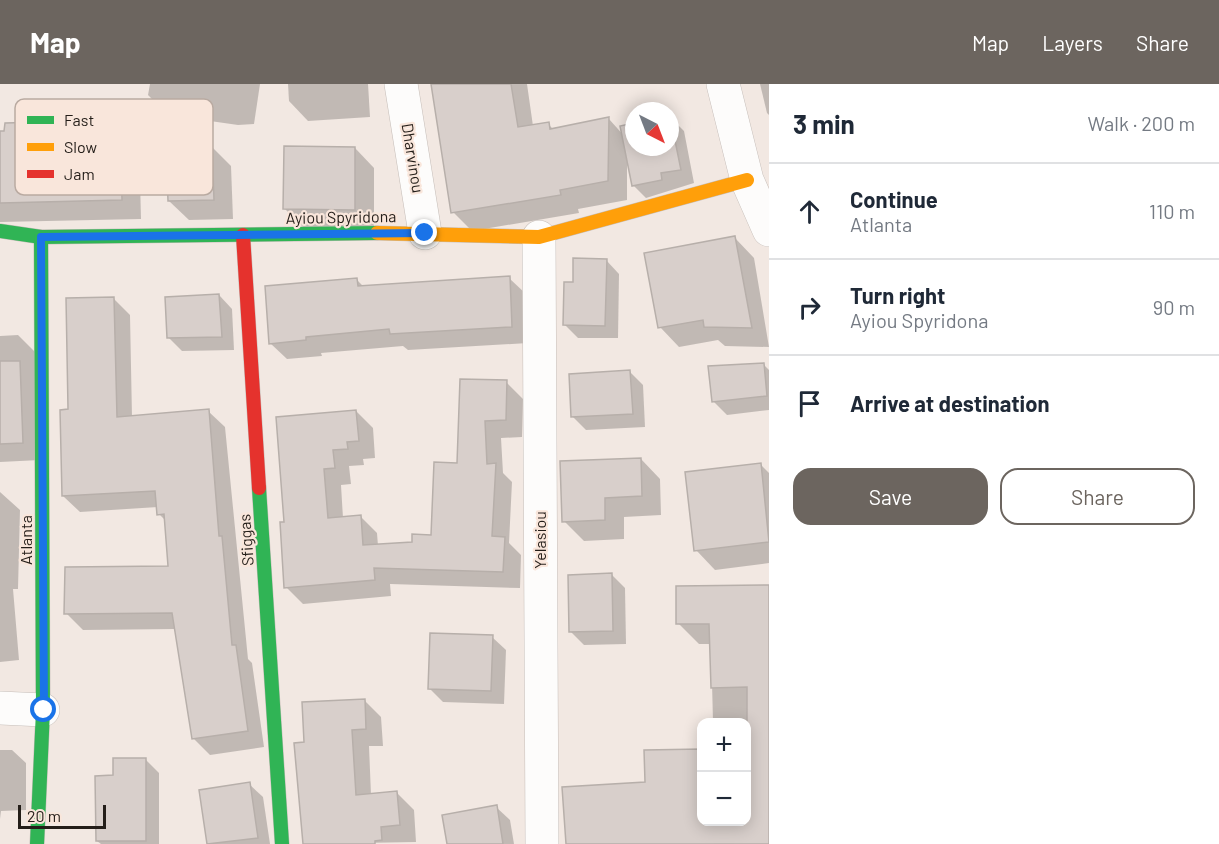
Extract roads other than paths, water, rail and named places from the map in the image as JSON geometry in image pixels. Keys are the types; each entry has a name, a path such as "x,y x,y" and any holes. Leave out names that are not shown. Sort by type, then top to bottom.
{"street":[{"name":"Dharvinou","path":"401,84 425,233"},
{"path":"723,84 747,180 769,230"},
{"name":"Ayiou Spyridona","path":"3,234 41,237 425,233 539,237 747,180"},
{"name":"Sfiggas","path":"243,235 282,844"},
{"name":"Atlanta","path":"37,844 44,710 41,237"},
{"name":"Yelasiou","path":"539,237 542,844"},
{"path":"0,708 44,710"}]}
